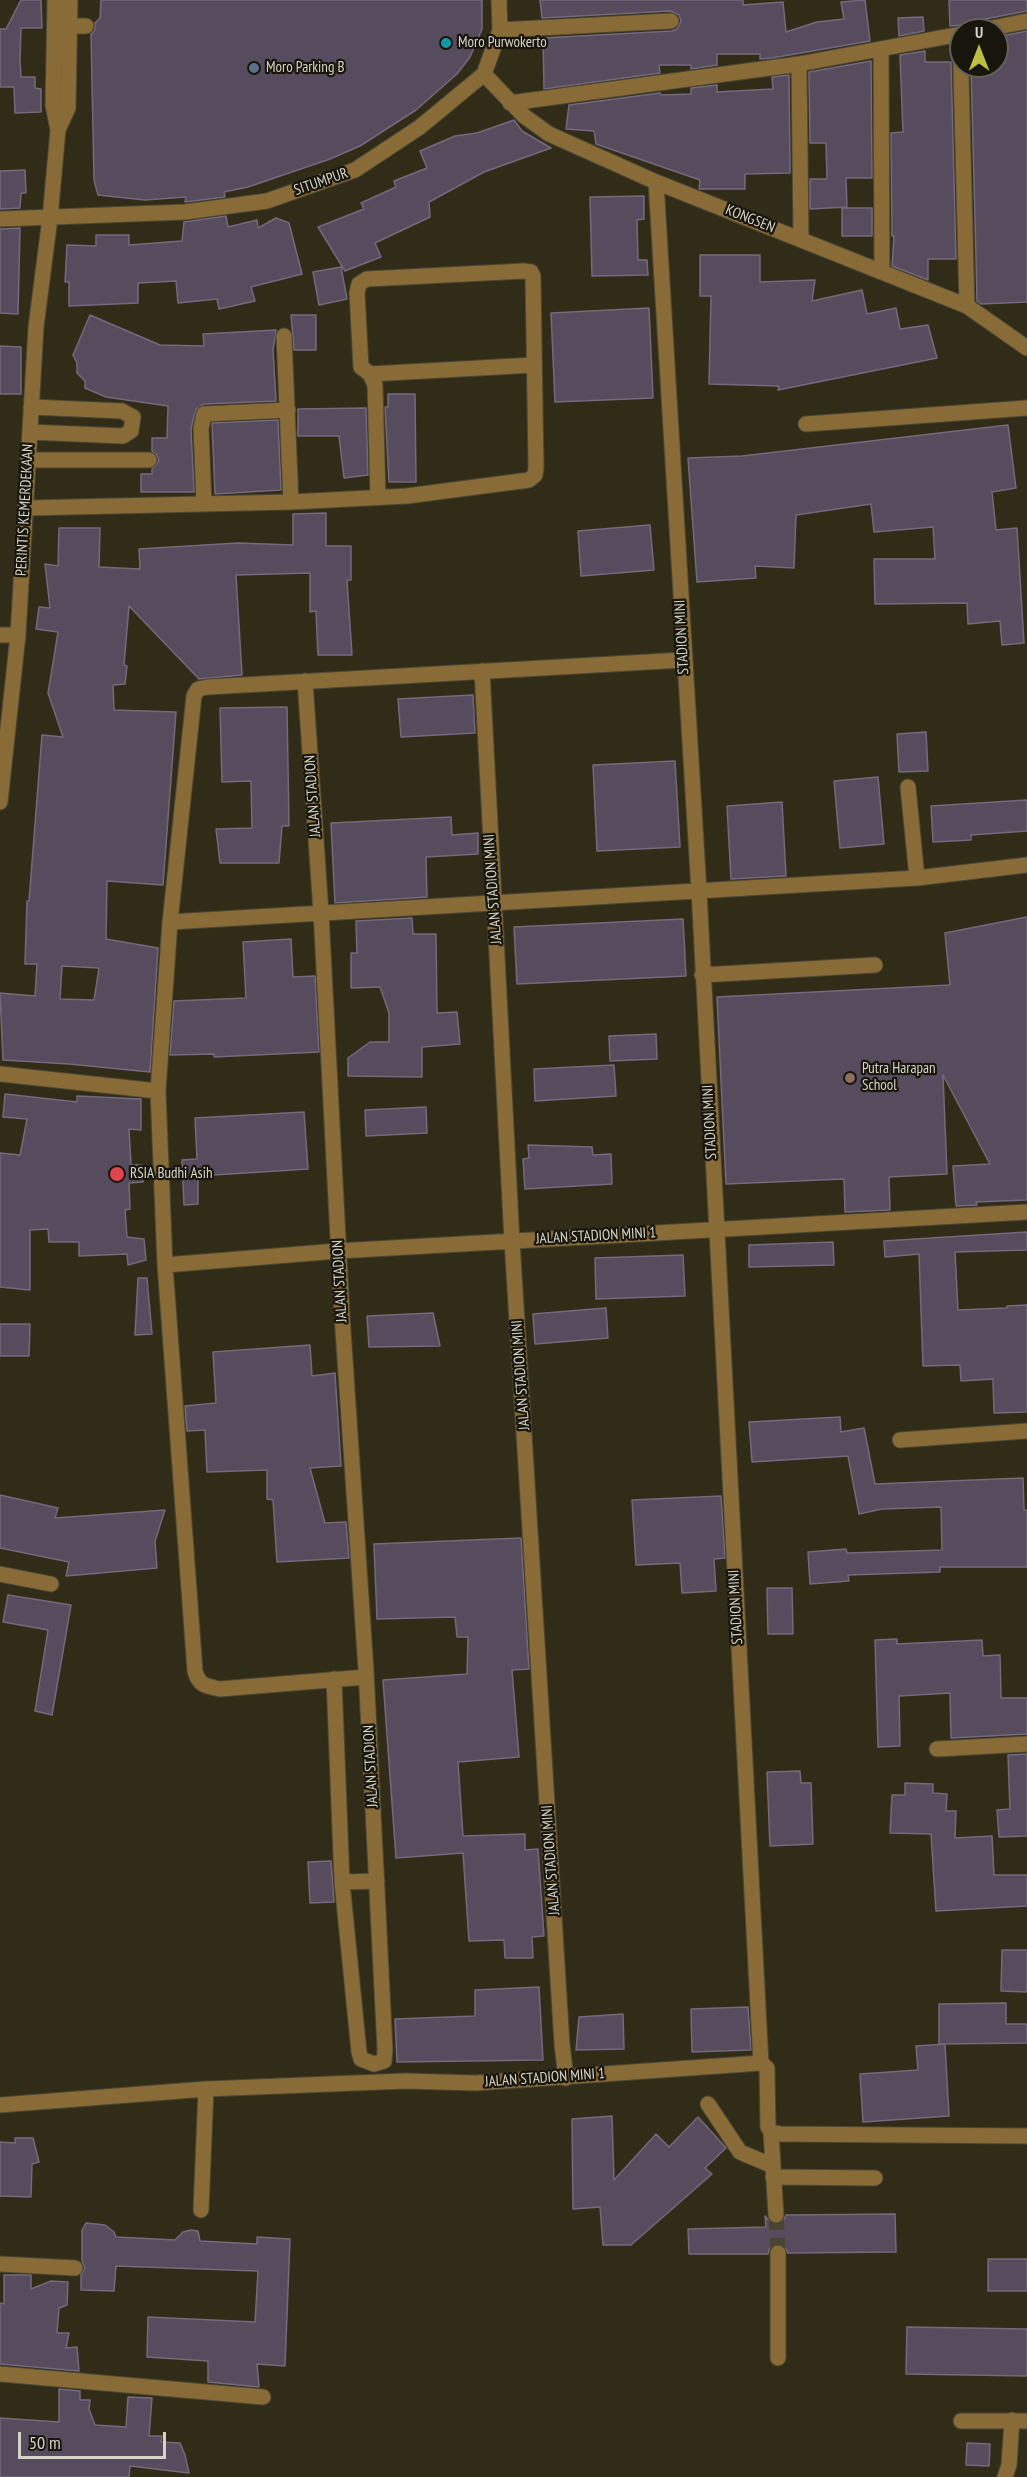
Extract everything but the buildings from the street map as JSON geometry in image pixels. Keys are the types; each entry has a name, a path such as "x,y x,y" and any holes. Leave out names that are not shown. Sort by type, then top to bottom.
{"street":[{"path":"56,0 62,26"},
{"path":"62,26 70,0"},
{"path":"484,74 500,30 499,0"},
{"path":"500,30 671,21"},
{"path":"1009,25 1027,21"},
{"path":"62,26 86,26"},
{"name":"PERINTIS KEMERDEKAAN","path":"0,802 18,635 36,327 50,218 58,129 53,105 62,26"},
{"path":"510,103 799,64 949,36"},
{"path":"881,50 882,272"},
{"path":"799,64 801,240"},
{"name":"KONGSEN","path":"484,74 510,103 549,134 656,182 967,306 1027,348"},
{"name":"SITUMPUR","path":"0,219 185,212 267,201 355,170 420,127 484,74"},
{"path":"961,78 967,306"},
{"name":"STADION MINI","path":"656,182 683,660 699,891 715,1230 761,2062"},
{"path":"26,508 291,502 407,496 529,480 535,475 531,272 367,279 359,284 357,293 361,367 370,374 375,385 378,496"},
{"path":"284,336 291,502"},
{"path":"370,374 534,365"},
{"path":"30,432 123,436 131,431 133,417 122,411 32,407"},
{"path":"806,424 1027,408"},
{"path":"204,504 201,429 204,414 288,410"},
{"path":"28,460 149,460"},
{"path":"0,635 18,635"},
{"path":"366,1677 220,1689 203,1686 195,1671 165,1265 158,1091 170,922 194,696 198,689 208,687 683,660"},
{"name":"JALAN STADION MINI","path":"482,671 512,1241 562,2044 566,2078"},
{"name":"JALAN STADION","path":"305,681 321,912 338,1251 366,1677 384,2061"},
{"path":"908,787 917,878"},
{"path":"170,922 917,878 1027,865"},
{"path":"702,975 875,966"},
{"path":"0,1074 158,1091"},
{"name":"JALAN STADION MINI 1","path":"165,1265 338,1251 1027,1212"},
{"path":"900,1440 1027,1431"},
{"path":"0,1574 51,1584"},
{"path":"334,1679 342,1882 359,2052 361,2059 367,2062 374,2064 384,2061 405,2081"},
{"path":"937,1749 1027,1744"},
{"path":"342,1882 377,1881"},
{"path":"761,2062 767,2068 768,2127 771,2132 776,2215"},
{"name":"JALAN STADION MINI 1","path":"0,2105 206,2089 405,2081 476,2083 566,2078 761,2062"},
{"path":"201,2210 206,2089"},
{"path":"708,2104 740,2152 773,2172 875,2178"},
{"path":"771,2132 781,2134 1027,2136"},
{"path":"778,2253 778,2358"},
{"path":"0,2264 75,2268"},
{"path":"0,2374 263,2397"},
{"path":"961,2421 1020,2421 1020,2437 1005,2477"}],"tunnel":[{"path":"776,2215 778,2253"}],"place":[{"name":"Moro Purwokerto","path":"446,43"},
{"name":"Moro Parking B","path":"254,68"},
{"name":"Putra Harapan School","path":"850,1078"},
{"name":"RSIA Budhi Asih","path":"117,1174"}]}
